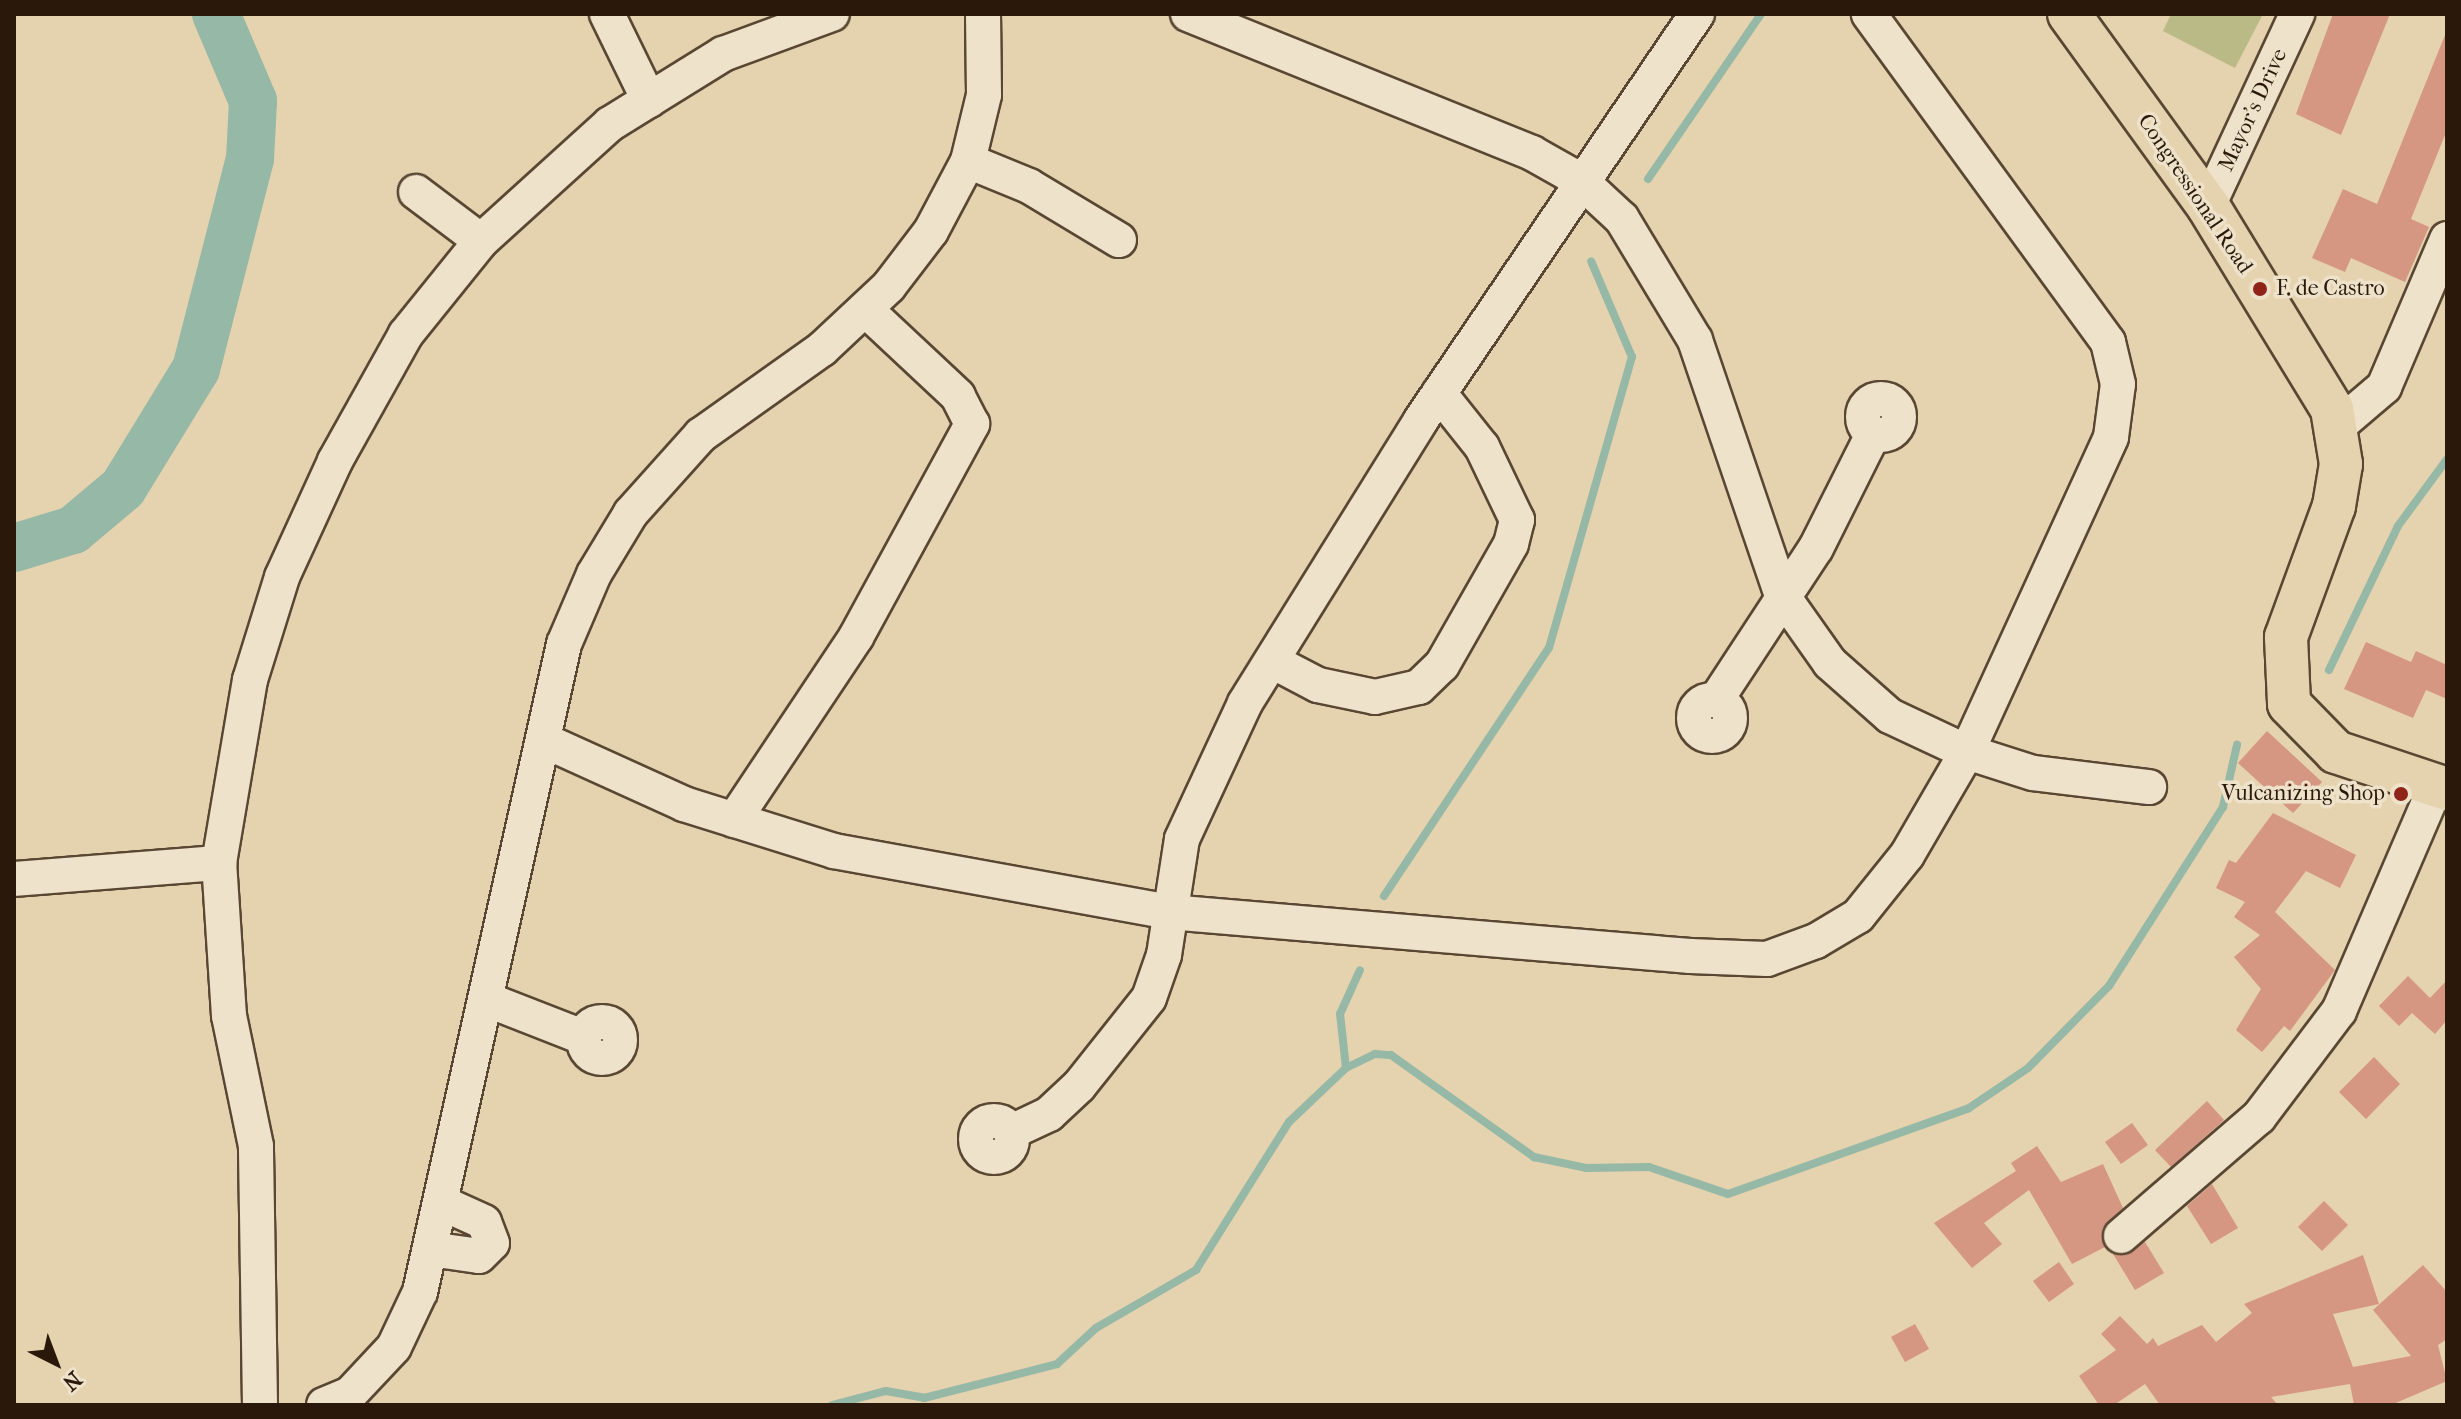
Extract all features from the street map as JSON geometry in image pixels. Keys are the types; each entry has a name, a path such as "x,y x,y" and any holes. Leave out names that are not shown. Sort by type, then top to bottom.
{"main road":[{"name":"Congressional Road","path":"2069,14 2208,206 2292,335 2337,427 2334,506 2286,637 2284,692 2302,725 2336,752 2441,787"}],"street":[{"path":"607,14 649,100"},
{"path":"260,1405 256,1146 229,1016 219,863 250,680 282,577 335,461 406,334 481,241 546,177 649,100 723,54 832,14"},
{"path":"324,1405 350,1394 394,1347 430,1249 488,1000 564,644 631,513 701,435 822,349 865,309 931,231 968,161 984,95 983,14"},
{"path":"1188,14 1532,153 1580,180 1622,219 1695,340 1782,595 1830,663 1890,716 1967,752 2033,773 2149,787"},
{"path":"1011,1132 1049,1114 1115,1049 1149,998 1182,839 1272,661 1439,393 1580,180 1697,14"},
{"path":"543,740 601,772 734,820 935,874 1169,912 1767,959 1858,916 1907,855 1967,752 2111,437 2118,384 2108,342 1869,14"},
{"name":"Mayor's Drive","path":"2208,206 2297,14"},
{"path":"968,161 1029,186 1119,240"},
{"path":"416,192 481,241"},
{"path":"2337,427 2384,387 2447,239"},
{"path":"734,820 856,637 972,424 958,396 865,309"},
{"path":"1272,661 1318,685 1375,697 1419,687 1442,665 1511,544 1517,520 1482,447 1439,393"},
{"path":"1716,700 1782,595 1816,548 1873,434"},
{"path":"2121,1236 2238,1139 2339,1011 2441,787"},
{"path":"14,879 219,863"},
{"path":"488,1000 583,1037"},
{"path":"430,1249 479,1256 492,1243 484,1222 440,1202"}],"green space":[{"path":"2171,14 2263,14 2235,68 2163,31"}],"building":[{"path":"2333,14 2390,14 2341,135 2296,114"},
{"path":"2447,30 2447,130 2411,219 2429,227 2405,282 2351,258 2345,272 2312,258 2343,189 2377,204"},
{"path":"2366,642 2411,662 2416,651 2447,665 2447,699 2426,690 2413,718 2344,689"},
{"path":"2267,731 2322,782 2293,813 2238,763"},
{"path":"2273,813 2356,855 2340,888 2306,871 2275,912 2335,970 2290,1031 2284,1026 2262,1052 2236,1030 2261,989 2234,957 2260,935 2234,917 2245,902 2216,888 2229,860 2236,863"},
{"path":"2408,976 2430,998 2447,980 2447,1020 2435,1034 2412,1013 2399,1026 2379,1006"},
{"path":"2374,1057 2400,1084 2366,1119 2339,1092"},
{"path":"2207,1101 2224,1120 2171,1167 2155,1150"},
{"path":"2132,1123 2148,1145 2121,1164 2105,1142"},
{"path":"2037,1146 2061,1182 2103,1164 2123,1208 2102,1229 2105,1247 2072,1264 2029,1190 1984,1223 2002,1244 1972,1268 1934,1223 2016,1171 2011,1163"},
{"path":"2212,1184 2238,1228 2211,1244 2187,1206"},
{"path":"2324,1201 2348,1225 2322,1251 2298,1227"},
{"path":"2145,1242 2164,1273 2135,1290 2113,1254"},
{"path":"2363,1255 2379,1304 2333,1314 2353,1367 2411,1356 2373,1310 2423,1265 2447,1292 2447,1339 2438,1345 2447,1381 2391,1405 2354,1405 2350,1384 2271,1397 2278,1405 2160,1405 2145,1384 2114,1405 2099,1405 2079,1376 2116,1350 2101,1334 2120,1316 2147,1344 2153,1338 2158,1346 2202,1325 2216,1342 2252,1313 2244,1304"},
{"path":"2059,1262 2074,1284 2049,1302 2033,1281"},
{"path":"1915,1324 1929,1349 1905,1362 1891,1337"}],"waterway":[{"path":"14,548 73,530 123,488 196,369 250,159 253,101 216,14"},
{"path":"1648,179 1761,14"},
{"path":"1384,896 1549,648 1632,357 1591,261"},
{"path":"2329,670 2398,526 2447,459"},
{"path":"832,1405 886,1391 924,1398 1057,1364 1096,1328 1196,1270 1289,1122 1346,1068 1375,1054 1391,1055 1534,1157 1586,1168 1649,1167 1728,1194 1969,1108 2028,1068 2109,986 2223,807 2237,745"},
{"path":"1346,1068 1340,1014 1360,970"}],"place":[{"name":"F. de Castro","path":"2260,289"},
{"name":"Vulcanizing Shop","path":"2401,794"}]}
